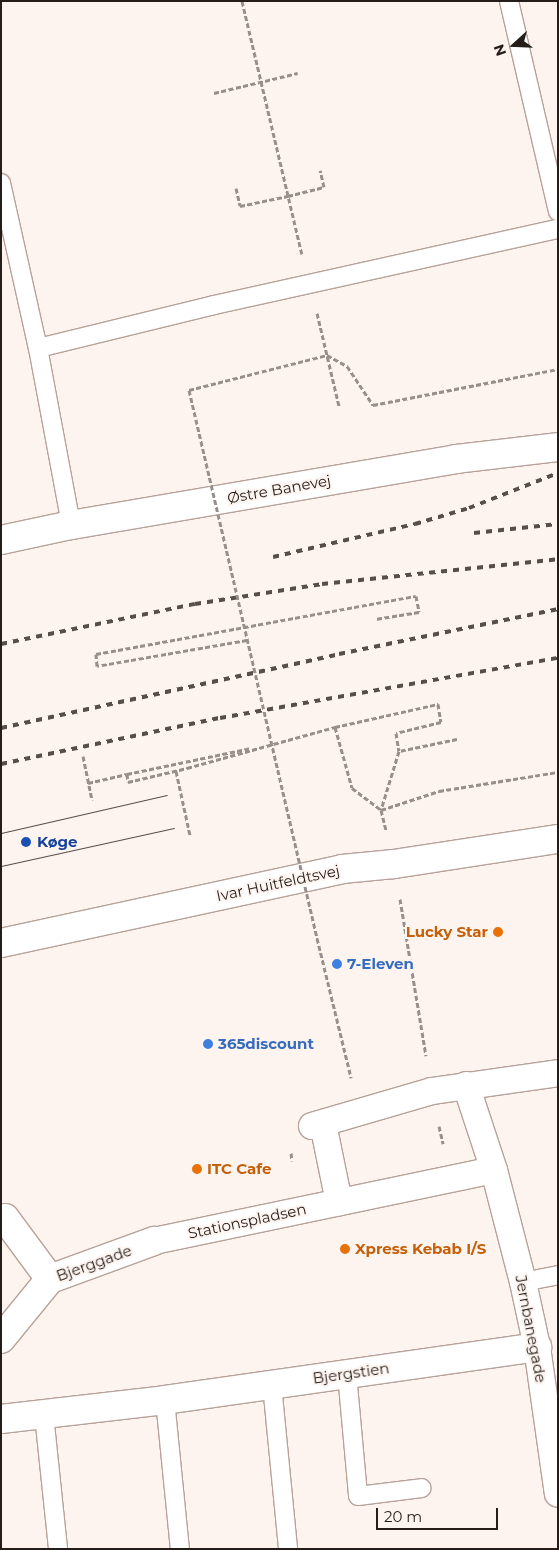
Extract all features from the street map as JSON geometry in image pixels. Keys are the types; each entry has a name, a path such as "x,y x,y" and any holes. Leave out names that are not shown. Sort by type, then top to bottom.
{"street":[{"name":"Østre Banevej","path":"1,540 71,525 456,459 558,447"},
{"name":"Ivar Huitfeldtsvej","path":"1,943 342,869 394,864 558,839"},
{"path":"339,1202 317,1125 432,1091 558,1073"},
{"path":"466,1085 494,1170"},
{"name":"Stationspladsen","path":"154,1241 494,1170"},
{"name":"Jernbanegade","path":"494,1170 523,1282 537,1347 558,1494"},
{"path":"1,1219 5,1218 50,1279"},
{"name":"Bjerggade","path":"1,1339 50,1279 154,1241"},
{"name":"Bjergstien","path":"165,1400 537,1347"},
{"path":"1,1419 165,1400"}],"lane":[{"path":"509,1 558,211"},
{"path":"1,183 38,348 71,525"},
{"path":"38,348 309,284 558,229"},
{"path":"523,1282 558,1274"},
{"path":"347,1374 358,1496 422,1488"},
{"path":"272,1385 288,1549"},
{"path":"165,1400 180,1549"},
{"path":"44,1415 58,1549"}],"path":[{"path":"242,1 339,406"},
{"path":"214,93 298,73"},
{"path":"236,188 240,206 288,196 324,187 320,170"},
{"path":"341,1041 189,390 327,355 347,366 373,405 558,369"},
{"path":"247,640 97,666 96,654 416,596 419,612 376,619"},
{"path":"127,774 128,782 176,771 335,727 438,704 441,722 396,733 399,752 381,810 394,864 432,1091 450,1179"},
{"path":"335,727 352,788 381,810"},
{"path":"399,752 456,740"},
{"path":"88,782 271,744"},
{"path":"83,756 92,800"},
{"path":"176,771 190,835"},
{"path":"381,810 439,792 558,772"}],"tram line":[{"path":"1,833 167,795"},
{"path":"1,866 174,828"}],"railway":[{"path":"273,557 415,524 469,508 558,473"},
{"path":"474,533 558,524"},
{"path":"1,644 195,604 322,584 558,559"},
{"path":"1,728 339,654 558,609"},
{"path":"1,764 220,718 558,658"}],"place":[{"name":"Køge","path":"26,842"},
{"name":"Lucky Star","path":"498,932"},
{"name":"7-Eleven","path":"337,964"},
{"name":"365discount","path":"208,1044"},
{"name":"ITC Cafe","path":"197,1169"},
{"name":"Xpress Kebab I/S","path":"345,1249"}]}
